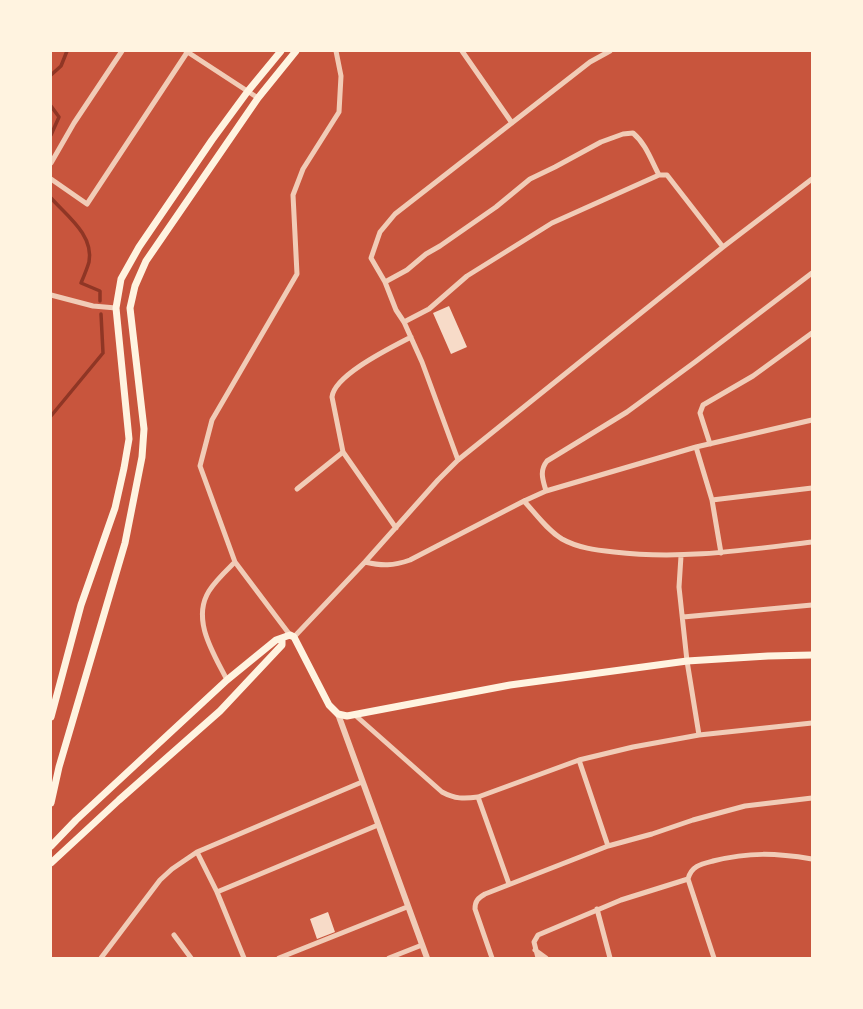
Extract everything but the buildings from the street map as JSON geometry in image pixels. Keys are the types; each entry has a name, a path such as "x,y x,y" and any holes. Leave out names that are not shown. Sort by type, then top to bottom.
{"main road":[{"path":"51,717 81,605 114,508 130,439 117,308 121,279 129,262 212,140 281,51"},
{"path":"51,803 59,767 125,542 142,457 144,429 130,308 135,286 146,261 258,98 296,51"},
{"path":"51,846 227,680 276,640 289,637"},
{"path":"289,637 329,705 338,714 355,715 510,685 687,661 812,656"},
{"path":"51,863 219,712 289,637"}],"street":[{"path":"51,163 122,51"},
{"path":"51,179 87,204 187,51 258,98"},
{"path":"336,51 341,76 339,112 303,169 293,195 297,274 212,420 200,466 235,562 289,637 365,562 458,460 812,179"},
{"path":"462,51 513,122"},
{"path":"458,460 422,362 371,258 380,232 395,214 590,62 610,51"},
{"path":"385,282 407,270 496,207 530,179 601,142 633,133 647,149 659,175"},
{"path":"404,322 429,309 467,276 552,223 659,175 667,175 723,247"},
{"path":"546,491 541,473 547,461 626,412 812,273"},
{"path":"51,295 93,306 117,308"},
{"path":"710,444 700,413 703,405 753,376 812,333"},
{"path":"396,528 343,452 332,391 370,358 411,337"},
{"path":"365,562 379,566 395,566 546,491 696,447 812,420"},
{"path":"696,447 712,500 721,553"},
{"path":"297,489 343,452"},
{"path":"712,500 812,488"},
{"path":"524,501 553,532 586,548 681,556 812,542"},
{"path":"681,556 679,587 699,735"},
{"path":"227,680 203,625 201,613 209,591 235,562"},
{"path":"683,617 812,605"},
{"path":"338,714 427,958"},
{"path":"355,715 442,792 460,799 478,797 579,760 699,735 812,723"},
{"path":"579,760 608,846"},
{"path":"101,958 160,880 197,852 362,782"},
{"path":"478,797 509,884"},
{"path":"492,958 475,909 475,903 485,894 608,846 694,820 745,806 812,797"},
{"path":"217,892 378,825"},
{"path":"197,852 244,958"},
{"path":"714,958 688,879 693,868 751,854 812,859"},
{"path":"538,958 534,942 538,935 597,909 688,879"},
{"path":"279,958 407,907"},
{"path":"597,909 610,958"},
{"path":"174,935 191,958"},
{"path":"389,958 422,945"},
{"path":"535,950 546,958"}],"waterway":[{"path":"51,75 61,66 67,51"},
{"path":"51,106 59,117 51,135"},
{"path":"51,198 71,219 87,243 89,262 81,283 100,291 100,301"},
{"path":"51,416 103,353 101,314"}]}
